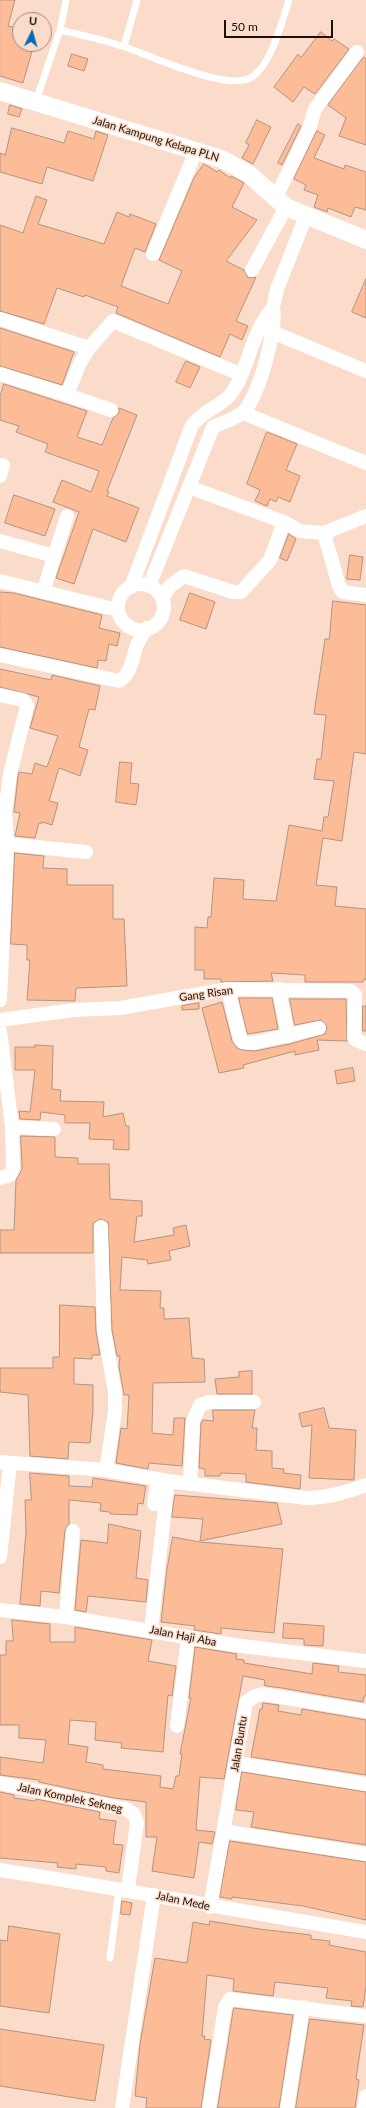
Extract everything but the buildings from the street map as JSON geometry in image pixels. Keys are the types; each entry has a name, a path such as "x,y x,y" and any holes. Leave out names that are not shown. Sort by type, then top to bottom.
{"street":[{"path":"252,270 281,203 315,109 357,52"},
{"name":"Jalan Kampung Kelapa PLN","path":"0,91 222,159 248,174 281,203 306,216 366,240"},
{"path":"153,254 196,151"},
{"path":"131,587 192,425 200,415 229,396 240,374 259,327 273,308 278,289 306,216"},
{"path":"155,591 189,487 213,427 243,413 255,394 273,333 275,318 273,308"},
{"path":"0,319 89,348"},
{"path":"67,395 79,365 89,348 113,321 240,374"},
{"path":"259,327 366,371"},
{"path":"0,374 112,410"},
{"path":"243,413 366,463"},
{"path":"189,487 284,522 300,531 324,533 363,519"},
{"path":"43,592 67,516"},
{"path":"155,591 170,586 184,576 188,576 233,592 241,592 270,560 284,522"},
{"path":"324,533 339,586 343,592 366,595"},
{"path":"0,541 54,556"},
{"path":"0,581 101,606 119,605"},
{"path":"140,584 155,591 164,606 162,618 153,627 129,627 124,622 119,605 124,592 131,587 140,584"},
{"path":"0,655 119,680 126,676 129,671 141,628"},
{"path":"0,695 23,700 27,706 10,774 3,812 7,844 0,1000"},
{"path":"7,844 86,852"},
{"path":"228,989 240,1039 243,1042 253,1044 319,1028"},
{"name":"Gang Risan","path":"0,1020 73,1010 120,1008 228,989 351,991 355,995 354,1037 356,1040 366,1044"},
{"path":"279,989 288,1036"},
{"path":"0,1031 12,1127 12,1173 8,1176 0,1178"},
{"path":"12,1127 54,1129"},
{"path":"101,1227 104,1331 115,1392 115,1411 106,1470"},
{"path":"190,1484 192,1421 200,1405 209,1402 254,1402"},
{"path":"0,1557 5,1463 106,1470 190,1484 314,1498 337,1496 366,1485"},
{"path":"154,1504 163,1480"},
{"path":"151,1630 163,1480"},
{"path":"66,1616 73,1531"},
{"name":"Jalan Haji Aba","path":"0,1610 66,1616 151,1630 188,1638 366,1661"},
{"path":"177,1726 188,1638"},
{"name":"Jalan Buntu","path":"210,1907 237,1763 246,1702 255,1696 263,1694 366,1711"},
{"path":"237,1763 366,1784"},
{"name":"Jalan Komplek Sekneg","path":"0,1783 126,1809 134,1814 137,1822 123,1889"},
{"path":"224,1831 366,1854"},
{"name":"Jalan Mede","path":"0,1870 123,1889 210,1907 366,1932"},
{"path":"122,2108 154,1895"},
{"path":"209,2108 227,2001 234,1998 366,2016"},
{"path":"287,2108 303,2007"},
{"path":"364,2108 366,2096"}],"lane":[{"path":"36,102 60,30 66,0"},
{"path":"124,46 137,0"},
{"path":"60,30 124,46 206,76 235,82 250,79 259,72 276,40 288,0"},
{"path":"110,1958 123,1889"}]}
